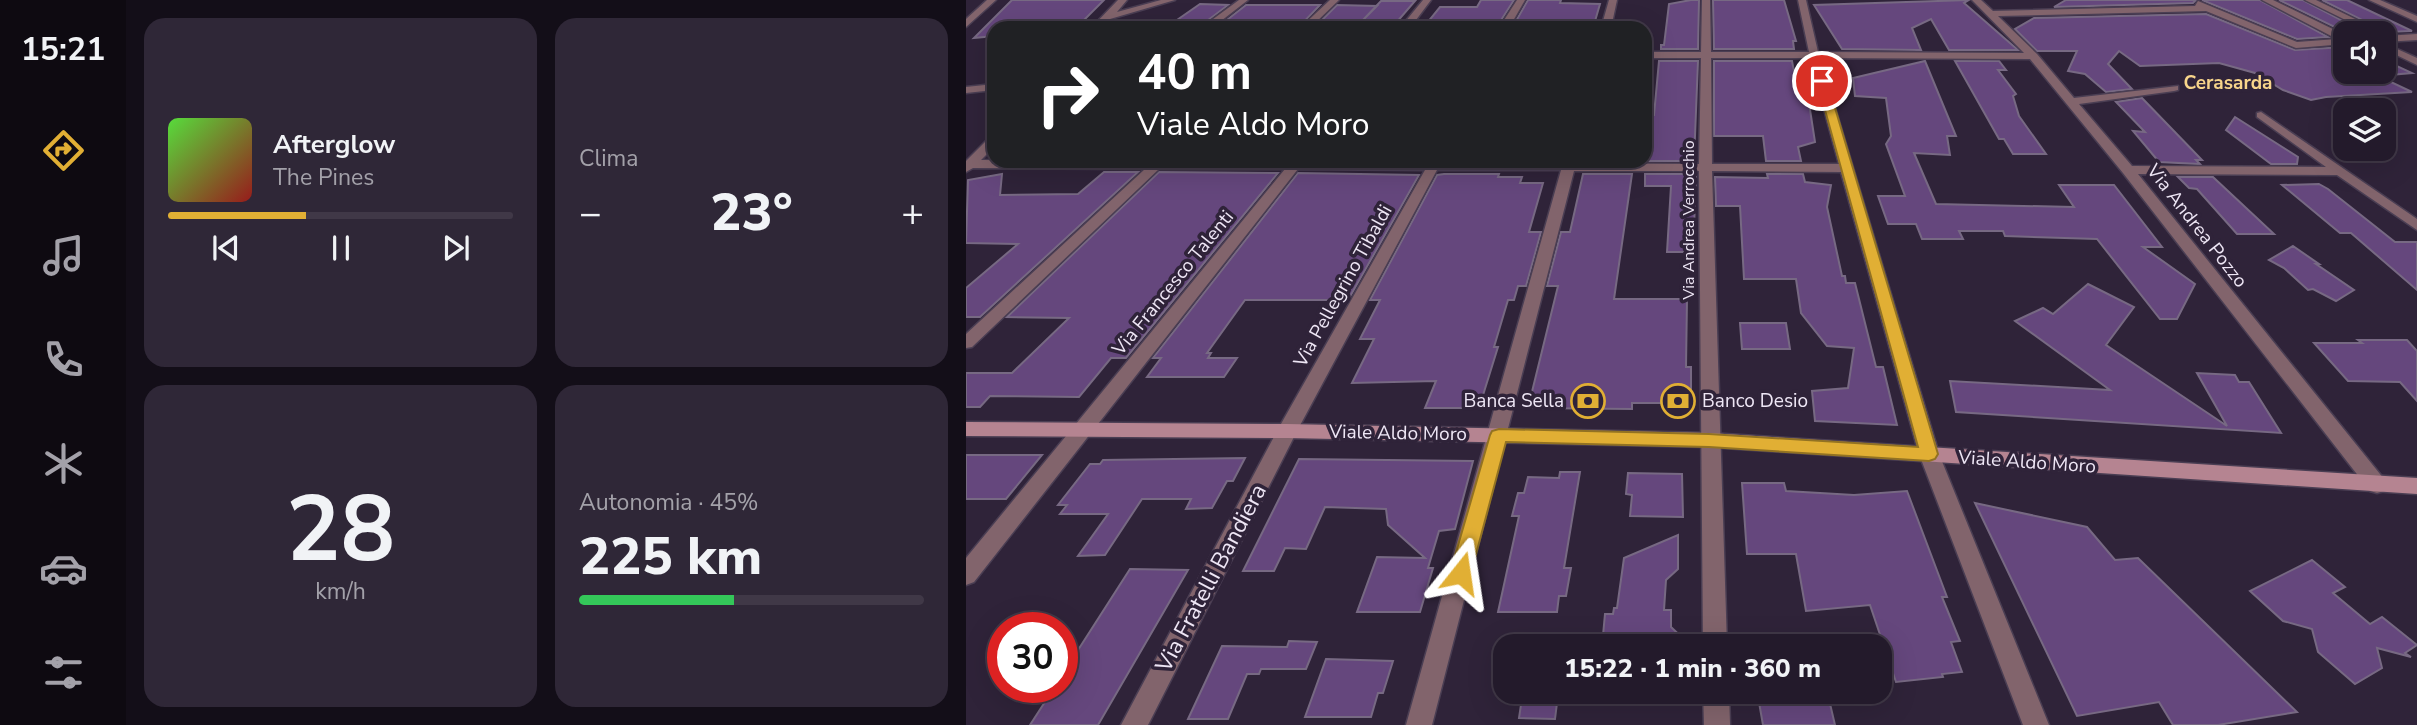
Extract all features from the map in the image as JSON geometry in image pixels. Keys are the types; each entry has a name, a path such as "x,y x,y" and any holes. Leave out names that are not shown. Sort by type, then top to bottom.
{"main road":[{"name":"Viale Aldo Moro","path":"966,429 1287,431 1709,440 2417,486"}],"street":[{"path":"966,24 992,0"},
{"path":"1103,21 1123,0"},
{"path":"1107,17 1171,0"},
{"path":"1216,21 1244,0"},
{"path":"1312,21 1335,0"},
{"path":"1410,21 1427,0"},
{"path":"1508,21 1521,0"},
{"path":"1608,21 1613,0"},
{"name":"Via Andrea Verrocchio","path":"1706,0 1705,168 1714,634"},
{"path":"1801,0 1814,55 1929,454 2036,725"},
{"name":"Via Andrea Pozzo","path":"1976,0 2033,56 2128,170 2377,485"},
{"path":"2189,0 2296,45 2333,41"},
{"path":"2266,0 2333,34"},
{"path":"2309,0 2350,21"},
{"path":"2373,0 2417,19"},
{"path":"2390,0 2417,12"},
{"path":"1990,14 2207,8"},
{"path":"2396,38 2417,37"},
{"path":"2396,47 2417,62"},
{"path":"1652,55 2033,56"},
{"path":"966,90 987,88"},
{"path":"2071,102 2174,88"},
{"path":"2261,115 2417,226"},
{"path":"969,166 987,147"},
{"path":"969,166 987,166"},
{"path":"1652,166 1847,167"},
{"path":"966,343 1153,168"},
{"name":"Via Francesco Talenti","path":"966,575 1292,168"},
{"name":"Via Pellegrino Tibaldi","path":"1287,431 1432,168"},
{"path":"1419,725 1499,435 1568,168"},
{"path":"2128,170 2341,171"},
{"name":"Via Fratelli Bandiera","path":"1134,725 1287,431"},
{"path":"1716,704 1717,725"}],"building":[{"path":"1012,0 1104,0 1084,20 991,21"},
{"path":"1481,0 1514,0 1500,21 1429,21 1440,7 1477,7"},
{"path":"1528,0 1600,4 1595,21 1516,21"},
{"path":"1699,0 1698,49 1661,49 1661,45 1664,45 1669,4"},
{"path":"1713,0 1784,0 1796,41 1793,41 1794,49 1714,49"},
{"path":"1969,0 1964,3 2018,50 1949,50 1931,19 1912,28 1921,50 1842,49 1814,5"},
{"path":"2066,0 2196,0 2193,3 2054,7"},
{"path":"2202,0 2260,0 2328,37 2297,39"},
{"path":"2279,0 2303,0 2343,21 2333,21 2333,26"},
{"path":"2322,0 2347,0 2391,21 2364,21"},
{"path":"1381,1 1415,1 1398,21 1321,21 1337,5 1376,6"},
{"path":"1200,4 1228,5 1207,21 1176,21"},
{"path":"1246,5 1320,5 1305,21 1226,21"},
{"path":"2206,14 2295,50 2333,48 2333,84 2395,84 2412,92 2311,100 2283,90 2255,73 2219,63 2140,66 2119,51 2108,64 2132,89 2106,92 2085,74 2068,71 2077,51 2037,51 2015,29 2034,18"},
{"path":"2396,23 2412,31 2396,32"},
{"path":"987,25 987,37 974,38"},
{"path":"1659,61 1698,61 1694,161 1652,161"},
{"path":"1714,61 1792,61 1798,92 1807,90 1815,142 1798,147 1801,161 1766,161 1763,136 1714,136"},
{"path":"1925,61 1956,136 1947,136 1950,155 1914,153 1936,204 2074,207 2059,185 2114,185 2162,247 2143,247 2195,284 2177,319 2160,319 2097,239 2005,236 2003,231 1959,231 1963,239 1922,239 1916,224 1888,224 1878,196 1905,196 1886,144 1891,136 1886,98 1855,96 1853,78"},
{"path":"1955,61 1999,61 2006,70 1998,70 2016,94 2013,96 2019,116 2046,154 2013,154 2004,139 1999,139"},
{"path":"2396,66 2412,73 2396,74"},
{"path":"2142,98 2202,160 2196,160 2200,164 2159,162 2133,131 2145,132 2116,102"},
{"path":"2235,117 2298,157 2297,164 2271,164 2226,130"},
{"path":"1104,172 1138,172 980,317 966,317 966,288 1018,244 966,243 968,180 1002,174 1000,195 1078,194"},
{"path":"1159,172 1278,173 1126,358 1111,358 1079,397 990,396 980,407 966,407 966,373 1012,373 1069,318 1007,317"},
{"path":"1298,173 1419,175 1348,300 1245,300 1207,353 1211,353 1208,358 1237,358 1224,377 1147,377 1161,358 1153,358"},
{"path":"1499,174 1498,177 1522,177 1520,183 1543,183 1529,232 1541,232 1526,286 1518,286 1514,300 1508,300 1494,347 1498,347 1479,408 1425,408 1436,381 1352,383 1374,339 1360,339 1380,300 1370,300 1437,175"},
{"path":"1583,174 1632,174 1614,299 1687,299 1686,367 1691,367 1691,403 1632,403 1632,409 1528,408 1558,286 1547,286 1561,232 1570,232"},
{"path":"1645,174 1694,174 1696,177 1693,252 1667,252 1671,186 1645,186"},
{"path":"1767,174 1803,174 1805,182 1831,185 1827,207 1842,276 1845,276 1846,283 1855,283 1876,367 1883,367 1897,425 1815,421 1812,391 1848,388 1854,348 1827,346 1801,313 1796,279 1744,279 1740,206 1716,206 1715,177 1768,178"},
{"path":"2178,177 2213,177 2274,234 2237,234 2197,189 2189,188"},
{"path":"2319,184 2395,242 2417,242 2417,290 2351,233 2340,233 2282,185"},
{"path":"2293,246 2354,290 2336,301 2313,289 2308,290 2284,268 2269,260"},
{"path":"2088,284 2134,307 2106,345 2227,426 2197,373 2235,375 2239,382 2249,382 2281,433 1956,412 1950,381 2110,390 2015,321 2043,308 2053,314"},
{"path":"1740,323 1786,323 1790,349 1742,349"},
{"path":"2358,340 2407,340 2417,351 2417,401 2400,382 2348,381 2314,343 2362,343"},
{"path":"966,455 1042,455 1006,499 966,499"},
{"path":"1245,458 1233,481 1227,481 1212,508 1186,509 1191,499 1142,499 1105,555 1078,556 1108,514 1060,514 1067,505 1058,505 1090,464 1100,464 1103,460"},
{"path":"1299,459 1473,461 1455,529 1439,531 1428,568 1433,568 1420,612 1357,612 1377,557 1425,558 1388,525 1386,509 1325,507 1306,549 1285,548 1274,571 1243,571"},
{"path":"1560,472 1580,472 1564,568 1571,568 1566,596 1559,596 1557,612 1498,612 1519,516 1512,516 1518,493 1524,493 1528,477 1559,478"},
{"path":"1628,473 1682,474 1683,517 1630,516 1632,495 1626,494"},
{"path":"1742,483 1784,483 1786,491 1854,495 1907,491 1947,597 1942,597 1960,641 1951,642 1962,672 1896,682 1892,670 1892,634 1880,634 1870,605 1806,611 1796,554 1747,554"},
{"path":"1975,503 2087,527 2115,560 2138,558 2297,712 2218,725 2173,725 2159,702 2077,716"},
{"path":"1678,535 1678,569 1666,580 1664,610 1671,610 1671,627 1678,634 1603,634 1605,614 1613,614 1614,608 1617,608 1624,558"},
{"path":"2312,560 2345,587 2333,593 2370,624 2382,617 2417,645 2405,653 2411,657 2377,648 2382,668 2355,684 2318,652 2312,629 2283,621 2250,591"},
{"path":"1130,569 1188,570 1098,725 1030,725 1044,703 1078,703 1078,650"},
{"path":"1289,641 1317,642 1306,669 1261,669 1259,674 1247,674 1228,719 1188,719 1222,646 1287,647"},
{"path":"1326,659 1393,661 1383,693 1378,693 1371,717 1305,717"},
{"path":"1521,704 1557,704 1555,719 1519,718"},
{"path":"1759,704 1830,704 1835,725 1763,725"}],"place":[{"name":"Banca Sella","path":"1588,401"},
{"name":"Banco Desio","path":"1678,401"}],"district":[{"name":"Cerasarda","path":"2228,83"}],"route":[{"path":"1461,573 1499,435 1709,440 1929,454 1822,81"}]}
